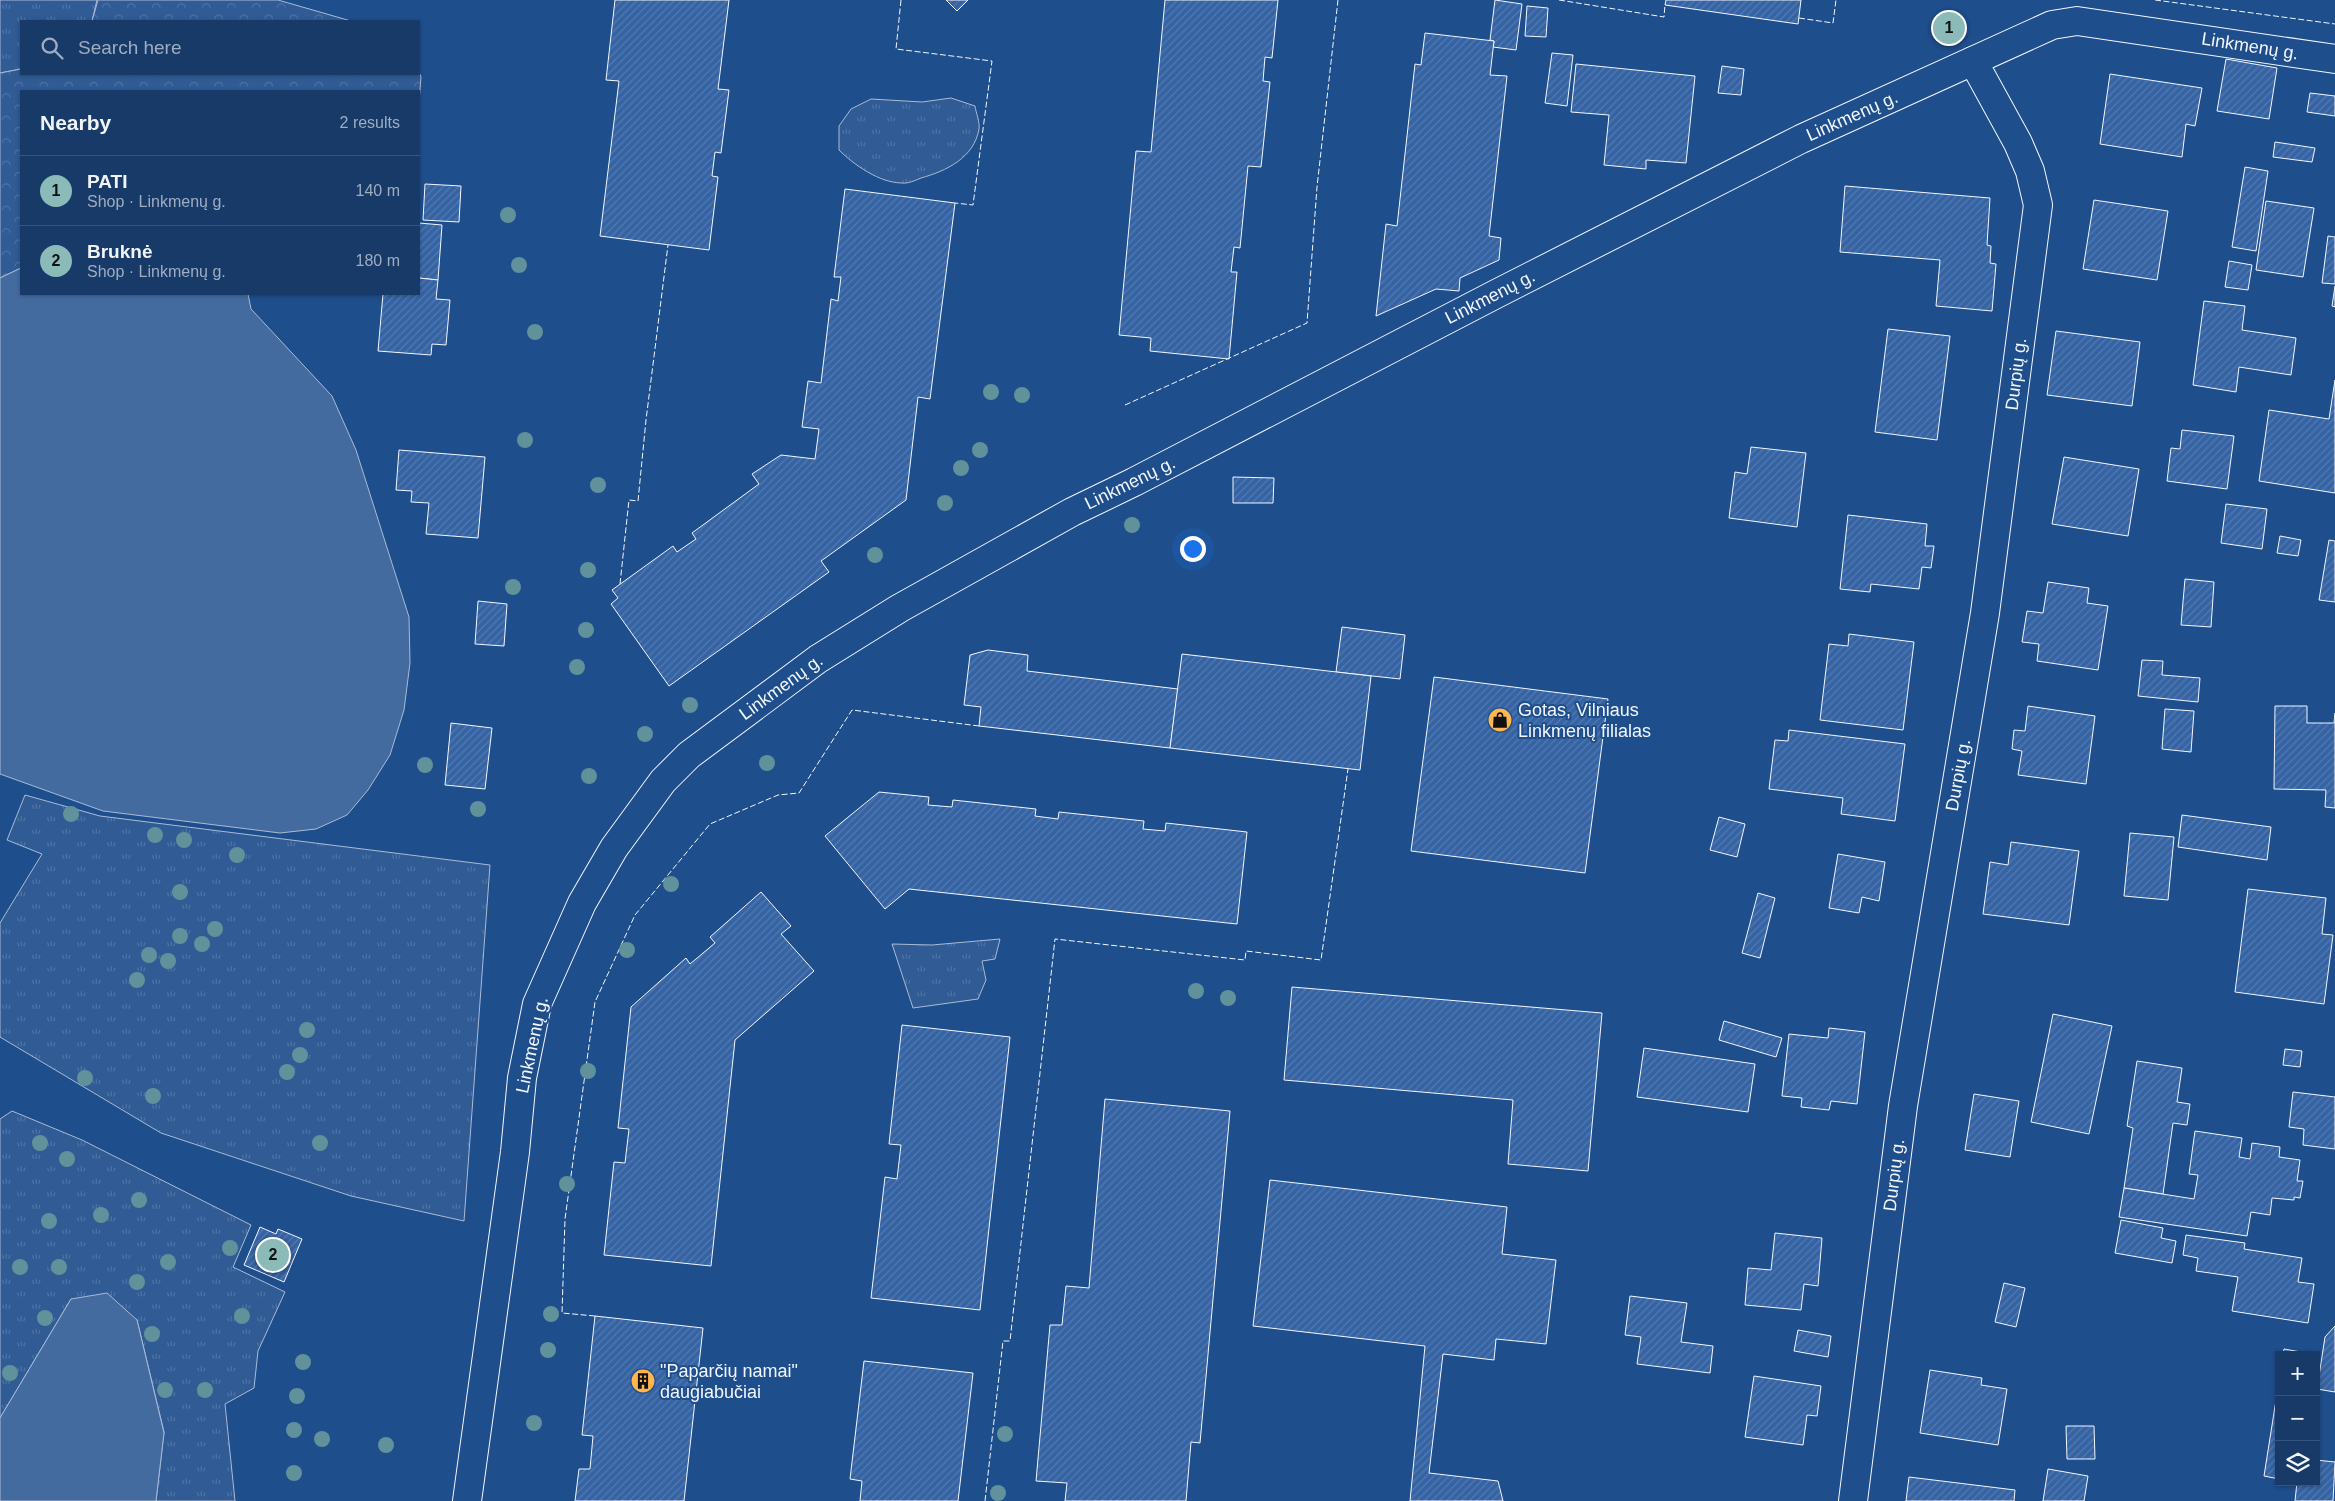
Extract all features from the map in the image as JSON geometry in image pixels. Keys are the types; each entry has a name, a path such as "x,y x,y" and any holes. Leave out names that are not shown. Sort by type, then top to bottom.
{"street":[{"name":"Linkmenų g.","path":"467,1501 515,1152 522,1078 537,1004 582,903 614,848 663,781 689,755 818,659 900,608 1064,516 1143,478 1506,289 1801,139 2052,26 2077,21 2335,59"},
{"name":"Durpių g.","path":"1853,1501 1903,1106 1986,613 2038,205 2030,171 2018,143 1973,62"}],"green space":[{"path":"0,0 97,0 92,20 20,20 20,69 0,73"},
{"path":"98,0 278,0 348,20 92,20"},
{"path":"20,69 20,75 420,74 421,77 420,90 20,90 20,268 0,278 0,73"},
{"path":"951,98 975,106 979,129 971,148 958,162 949,167 909,182 894,182 876,177 839,150 839,126 851,109 871,99 922,102"},
{"path":"25,795 100,816 490,865 464,1221 351,1196 161,1133 0,1037 0,923 42,854 7,840"},
{"path":"1000,939 995,959 982,961 986,980 978,999 913,1008 892,944 932,945"},
{"path":"12,1111 82,1140 251,1225 233,1267 285,1292 258,1351 254,1388 225,1404 235,1501 156,1501 164,1432 137,1320 71,1299 0,1418 0,1119"}],"shaded area":[{"path":"20,268 20,295 248,295 251,309 332,396 356,450 409,617 410,663 404,710 390,755 368,790 347,815 316,829 280,833 103,811 0,774 0,278"},
{"path":"107,1293 137,1320 164,1433 156,1501 0,1501 0,1418 71,1299"}],"building":[{"path":"615,0 729,0 718,89 729,90 721,153 715,152 712,176 718,177 709,250 600,236 619,81 606,80"},
{"path":"946,0 968,0 957,11"},
{"path":"1165,0 1278,0 1272,58 1265,57 1263,81 1270,82 1261,167 1248,166 1240,248 1234,247 1231,272 1237,272 1229,359 1150,351 1151,338 1119,335 1136,151 1151,152"},
{"path":"1495,0 1522,4 1516,50 1493,47 1494,41 1490,40"},
{"path":"1666,0 1801,0 1798,24 1665,5"},
{"path":"1527,6 1548,8 1546,37 1525,36"},
{"path":"1425,33 1494,41 1490,75 1507,76 1489,236 1501,238 1499,260 1460,278 1459,291 1436,289 1376,316 1386,224 1397,226 1415,64 1421,65"},
{"path":"1552,53 1573,55 1567,106 1545,103"},
{"path":"2226,59 2277,68 2269,119 2217,111"},
{"path":"1576,64 1695,76 1686,163 1646,160 1646,169 1604,165 1609,115 1571,112"},
{"path":"1722,66 1744,69 1741,95 1718,93"},
{"path":"2110,74 2202,88 2195,126 2186,124 2182,157 2100,144"},
{"path":"2310,93 2335,96 2335,116 2307,112"},
{"path":"2275,142 2315,148 2312,162 2273,157"},
{"path":"2245,167 2268,171 2256,251 2232,247"},
{"path":"425,184 461,186 459,222 423,220"},
{"path":"1845,186 1990,198 1987,245 1991,246 1990,263 1996,264 1992,311 1936,306 1940,260 1840,252"},
{"path":"845,189 955,203 930,399 918,397 906,500 821,561 829,572 669,686 611,604 618,598 612,590 673,546 677,552 696,539 692,533 759,484 752,474 781,455 815,459 819,429 802,427 808,381 821,383 831,299 838,301 841,277 834,277"},
{"path":"2094,200 2168,211 2157,280 2083,269"},
{"path":"2266,201 2314,208 2303,277 2256,270"},
{"path":"420,223 442,225 438,280 420,278"},
{"path":"2328,236 2335,237 2335,284 2322,283"},
{"path":"2229,261 2252,265 2248,290 2225,287"},
{"path":"420,278 438,280 436,299 450,300 446,345 432,344 431,355 378,351 383,295 420,295"},
{"path":"2335,286 2335,307 2332,306"},
{"path":"2204,301 2245,306 2242,330 2296,338 2291,375 2239,367 2236,392 2193,385"},
{"path":"1888,329 1950,336 1937,440 1875,432"},
{"path":"2056,331 2140,342 2132,406 2047,395"},
{"path":"2335,380 2335,493 2259,481 2269,410 2329,419"},
{"path":"2182,430 2234,436 2227,489 2167,481 2171,448 2180,449"},
{"path":"1751,447 1806,453 1797,527 1729,518 1735,472 1747,474"},
{"path":"399,450 485,457 478,538 426,534 429,503 411,502 412,491 396,490"},
{"path":"2064,457 2139,469 2128,536 2052,524"},
{"path":"1233,477 1274,478 1273,503 1233,503"},
{"path":"2226,504 2267,509 2262,549 2221,543"},
{"path":"1848,515 1927,524 1925,546 1934,546 1931,568 1922,567 1919,589 1871,584 1870,592 1840,589"},
{"path":"2280,536 2301,540 2298,556 2277,553"},
{"path":"2329,540 2335,541 2335,602 2319,600"},
{"path":"2185,579 2214,582 2211,627 2181,625"},
{"path":"2048,582 2089,588 2087,603 2108,606 2098,670 2037,661 2039,644 2022,642 2027,611 2043,613"},
{"path":"478,601 507,604 504,646 475,644"},
{"path":"1342,627 1405,635 1400,679 1336,672"},
{"path":"1849,634 1914,642 1903,730 1820,720 1829,644 1848,646"},
{"path":"988,650 1028,655 1027,671 1178,689 1170,748 979,726 981,707 964,705 970,655"},
{"path":"1182,654 1371,676 1360,770 1170,748"},
{"path":"2142,660 2163,661 2162,675 2200,678 2198,702 2138,696"},
{"path":"1434,677 1608,699 1585,873 1411,851"},
{"path":"2028,706 2095,716 2086,784 2018,775 2022,751 2012,749 2014,730 2025,731"},
{"path":"2275,706 2307,706 2307,723 2334,723 2335,713 2335,808 2325,807 2326,790 2274,789"},
{"path":"2165,709 2194,711 2191,752 2162,749"},
{"path":"451,723 492,728 485,789 445,785"},
{"path":"1789,730 1905,744 1895,821 1841,814 1843,798 1769,789 1775,740 1788,741"},
{"path":"879,792 929,797 928,805 952,807 953,800 1036,809 1035,816 1058,819 1059,812 1144,821 1143,829 1165,831 1166,823 1247,832 1237,924 909,889 885,909 825,836"},
{"path":"2182,815 2271,827 2267,860 2178,847"},
{"path":"1719,817 1745,824 1737,857 1710,850"},
{"path":"2130,833 2174,837 2168,900 2124,896"},
{"path":"2011,842 2079,851 2069,925 1983,914 1990,862 2008,865"},
{"path":"1838,854 1885,862 1879,901 1862,897 1859,913 1829,908"},
{"path":"2248,889 2326,898 2322,934 2333,935 2324,1004 2235,992"},
{"path":"761,892 791,926 781,934 814,971 735,1040 711,1266 604,1255 614,1162 625,1163 629,1129 618,1128 631,1007 686,958 690,964 715,943 710,937"},
{"path":"1758,893 1775,898 1760,958 1742,953"},
{"path":"1292,987 1602,1013 1588,1171 1508,1164 1513,1100 1284,1080"},
{"path":"2053,1014 2112,1026 2089,1134 2031,1122"},
{"path":"1724,1021 1782,1038 1776,1057 1719,1040"},
{"path":"902,1025 1010,1037 980,1310 871,1298 885,1177 897,1179 901,1145 889,1144"},
{"path":"1829,1028 1865,1032 1857,1104 1831,1101 1829,1110 1801,1107 1802,1098 1782,1096 1789,1034 1828,1038"},
{"path":"1644,1048 1755,1064 1748,1112 1637,1097"},
{"path":"2285,1049 2302,1051 2300,1067 2283,1065"},
{"path":"2137,1061 2182,1068 2177,1102 2190,1104 2187,1125 2173,1123 2163,1194 2124,1188 2133,1128 2127,1126"},
{"path":"2293,1092 2335,1097 2335,1149 2303,1145 2304,1129 2289,1127"},
{"path":"1974,1094 2019,1101 2010,1157 1965,1150"},
{"path":"1105,1099 1230,1111 1200,1443 1191,1442 1186,1501 1065,1501 1067,1483 1036,1481 1050,1325 1062,1325 1066,1286 1089,1288"},
{"path":"2195,1131 2242,1138 2239,1157 2250,1159 2252,1143 2280,1147 2279,1157 2300,1160 2297,1181 2303,1181 2300,1198 2294,1197 2294,1200 2272,1198 2270,1215 2251,1212 2247,1236 2119,1217 2124,1188 2194,1199 2198,1175 2189,1174"},
{"path":"1270,1180 1507,1207 1502,1254 1556,1260 1546,1344 1496,1339 1494,1360 1443,1354 1429,1473 1498,1481 1503,1501 1410,1501 1425,1346 1253,1326"},
{"path":"2121,1220 2163,1228 2161,1238 2176,1241 2172,1263 2115,1253"},
{"path":"260,1227 276,1234 278,1229 302,1239 284,1282 244,1265"},
{"path":"1775,1233 1822,1238 1818,1286 1804,1284 1801,1310 1745,1305 1748,1268 1771,1270"},
{"path":"2186,1235 2245,1243 2244,1249 2302,1258 2298,1282 2314,1284 2308,1323 2232,1311 2238,1277 2196,1271 2198,1258 2183,1255"},
{"path":"2004,1283 2025,1288 2016,1327 1995,1322"},
{"path":"1630,1296 1687,1303 1681,1342 1713,1346 1710,1373 1637,1364 1641,1337 1625,1335"},
{"name":"\"Paparčių namai\" daugiabučiai","path":"595,1316 703,1328 684,1501 575,1501 579,1469 590,1469 593,1436 582,1435"},
{"path":"2335,1326 2335,1392 2320,1390 2320,1370 2325,1337"},
{"path":"1798,1330 1831,1336 1828,1357 1794,1351"},
{"path":"864,1361 973,1373 958,1501 860,1501 862,1481 850,1479"},
{"path":"1930,1370 1982,1378 1981,1385 2007,1389 1998,1445 1920,1433"},
{"path":"1754,1376 1821,1386 1817,1416 1807,1415 1803,1445 1745,1437"},
{"path":"2275,1406 2275,1478 2264,1476"},
{"path":"2066,1426 2094,1426 2095,1459 2067,1459"},
{"path":"2320,1460 2335,1462 2333,1501 2295,1501 2297,1486 2320,1486"},
{"path":"2048,1469 2088,1476 2084,1501 2043,1501"},
{"path":"1909,1477 2015,1490 2014,1501 1906,1501"}],"fence":[{"path":"901,0 896,49 992,61 973,205 955,203"},
{"path":"1125,405 1307,323 1317,187 1338,0"},
{"path":"1559,0 1664,17 1665,5"},
{"path":"1799,18 1833,23 1836,0"},
{"path":"2155,0 2335,24"},
{"path":"620,584 629,500 638,501 668,245"},
{"path":"595,1316 562,1313 565,1219 595,1002 635,915 710,824 778,795 799,793 852,710 979,726"},
{"path":"985,1501 1003,1341 1010,1341 1055,939 1245,960 1246,951 1321,960 1348,769"}],"place":[{"name":"PATI","path":"1949,28"},
{"name":"Gotas, Vilniaus Linkmenų filialas","path":"1500,720"},
{"name":"Bruknė","path":"273,1255"},
{"name":"\"Paparčių namai\" daugiabučiai","path":"643,1381"}]}
